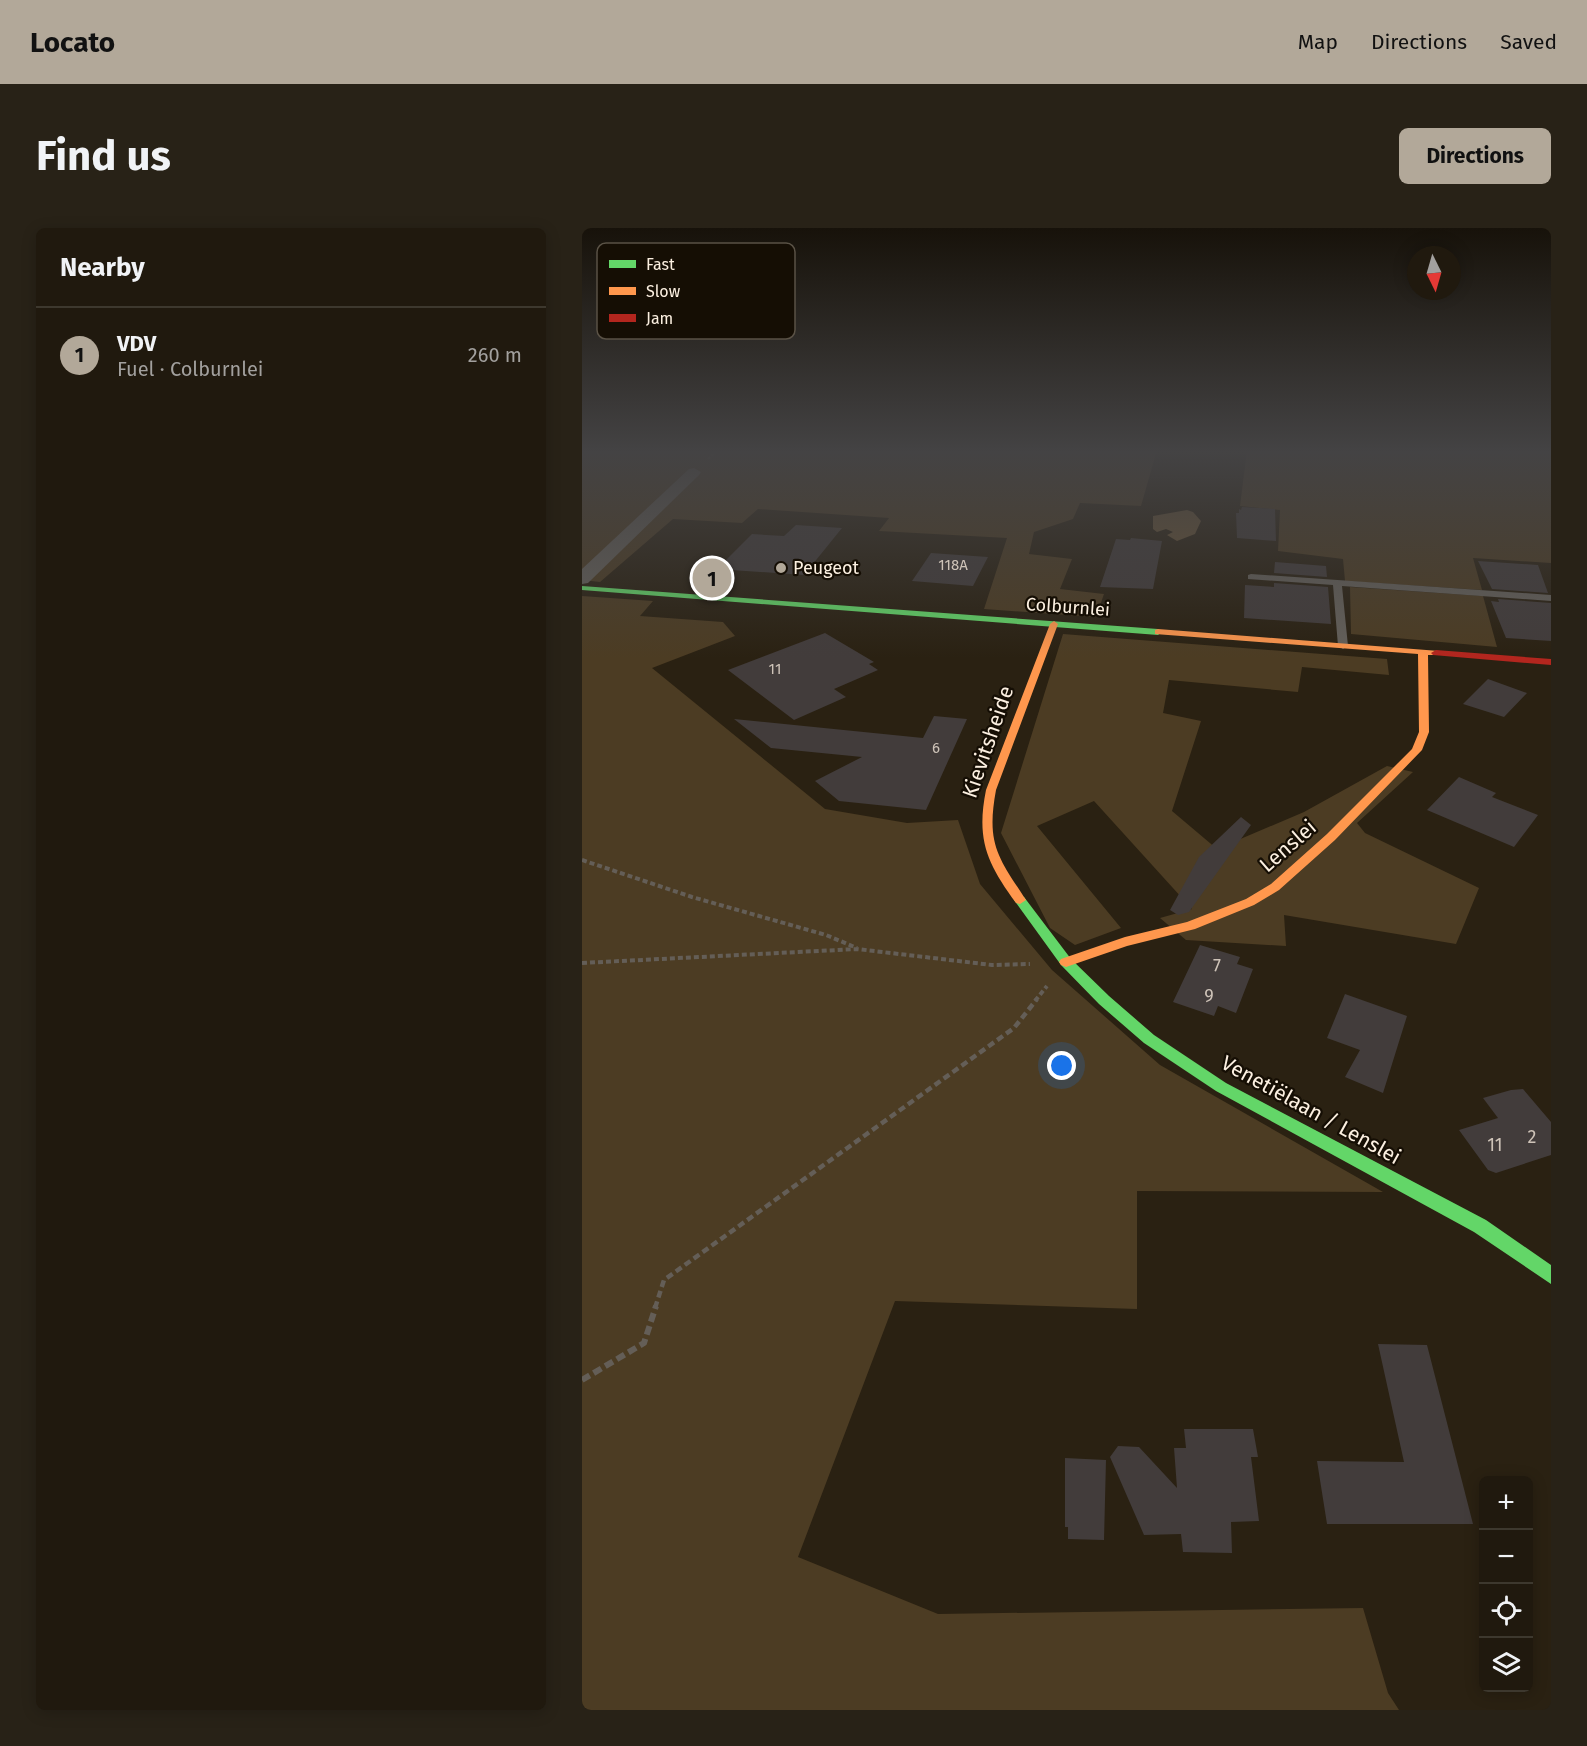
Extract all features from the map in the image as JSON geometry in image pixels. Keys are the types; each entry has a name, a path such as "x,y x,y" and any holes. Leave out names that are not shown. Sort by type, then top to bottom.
{"street":[{"path":"582,579 645,519"},
{"name":"Colburnlei","path":"582,588 1551,662"},
{"name":"Kievitsheide","path":"1054,624 991,790 985,815 993,859 1026,909 1066,962"},
{"name":"Lenslei","path":"1066,962 1125,942 1190,926 1250,902 1275,887 1331,837 1417,750 1424,732 1423,652"},
{"name":"Venetiëlaan / Lenslei","path":"1066,962 1104,1000 1149,1039 1221,1087 1480,1226 1551,1275"}],"lane":[{"path":"1251,577 1551,598"},
{"path":"1337,582 1343,646"}],"path":[{"path":"582,860 692,897 826,935 858,949"},
{"path":"582,963 858,949 992,965 1066,962"},
{"path":"582,1380 644,1343 664,1280 1014,1028 1066,962"}],"shaded area":[{"path":"582,519 673,519 600,582 582,580"},
{"path":"676,519 746,519 742,523"},
{"path":"888,519 1073,519 1034,532 1029,554 1072,559 1060,589 1104,594 1096,617 984,609 1007,538 879,531"},
{"path":"1153,519 1201,521 1195,534 1177,541 1167,535 1173,532 1166,529 1157,532 1153,529"},
{"path":"1280,519 1551,519 1551,563 1473,558 1482,590 1345,581 1343,559 1278,551"},
{"path":"1350,587 1483,596 1497,647 1351,634"},
{"path":"582,596 653,601 640,616 723,622 735,636 652,668 825,809 907,823 958,820 980,884 1052,970 1160,1065 1383,1192 1137,1191 1137,1309 895,1301 798,1557 938,1614 1363,1608 1388,1693 1399,1710 582,1710"},
{"path":"1063,634 1387,659 1389,675 1302,667 1298,692 1169,680 1163,713 1201,721 1172,811 1217,849 1304,812 1387,766 1413,772 1357,823 1365,833 1479,888 1456,944 1284,915 1286,946 1186,940 1160,918 1192,909 1094,801 1037,826 1121,928 1075,945 1050,928 1001,833"}],"building":[{"path":"1236,519 1275,519 1276,541 1237,538"},
{"path":"796,525 842,528 804,575 717,569 752,534 784,536"},
{"path":"1131,538 1162,541 1153,589 1100,587 1116,539 1130,540"},
{"path":"931,553 988,557 973,586 912,581"},
{"path":"1478,561 1538,565 1548,593 1492,589"},
{"path":"1275,562 1326,566 1327,577 1274,573"},
{"path":"1274,583 1328,587 1331,624 1244,618 1245,585 1274,587"},
{"path":"1498,599 1551,603 1551,641 1506,638 1491,601 1499,602"},
{"path":"825,633 874,662 869,664 878,670 834,689 846,697 794,720 728,670"},
{"path":"1488,679 1527,693 1504,717 1463,704"},
{"path":"934,716 967,719 926,810 839,801 815,781 862,757 771,748 734,719 923,738"},
{"path":"1459,777 1496,793 1492,797 1538,815 1514,847 1427,810"},
{"path":"1241,817 1251,825 1189,912 1178,915 1170,910 1199,857"},
{"path":"1200,945 1240,957 1237,964 1253,969 1236,1013 1218,1006 1214,1016 1173,1002"},
{"path":"1345,994 1407,1016 1383,1093 1345,1077 1360,1050 1327,1038"},
{"path":"1523,1089 1551,1122 1551,1155 1496,1173 1488,1170 1459,1130 1498,1118 1483,1098"},
{"path":"1378,1344 1427,1345 1473,1524 1327,1524 1317,1461 1404,1462"},
{"path":"1184,1429 1253,1429 1258,1457 1251,1457 1259,1521 1231,1522 1232,1553 1183,1552 1181,1534 1144,1535 1110,1457 1118,1446 1139,1447 1177,1488 1174,1448 1186,1448"},
{"path":"1065,1458 1106,1460 1104,1540 1068,1539 1068,1527 1065,1527"}],"traffic: fast":[{"path":"582,588 1158,632"},
{"path":"1020,900 1066,962 1104,1000 1149,1039 1221,1087 1480,1226 1551,1275"}],"traffic: slow":[{"path":"1020,900 995,861 990,849 986,823 991,790 1054,624"},
{"path":"1158,632 1436,653"},
{"path":"1066,962 1125,942 1190,926 1250,902 1275,887 1331,837 1417,750 1424,732 1423,652"}],"traffic: jam":[{"path":"1436,653 1551,662"}],"place":[{"name":"Peugeot","path":"781,568"},
{"name":"VDV","path":"712,578"}]}
